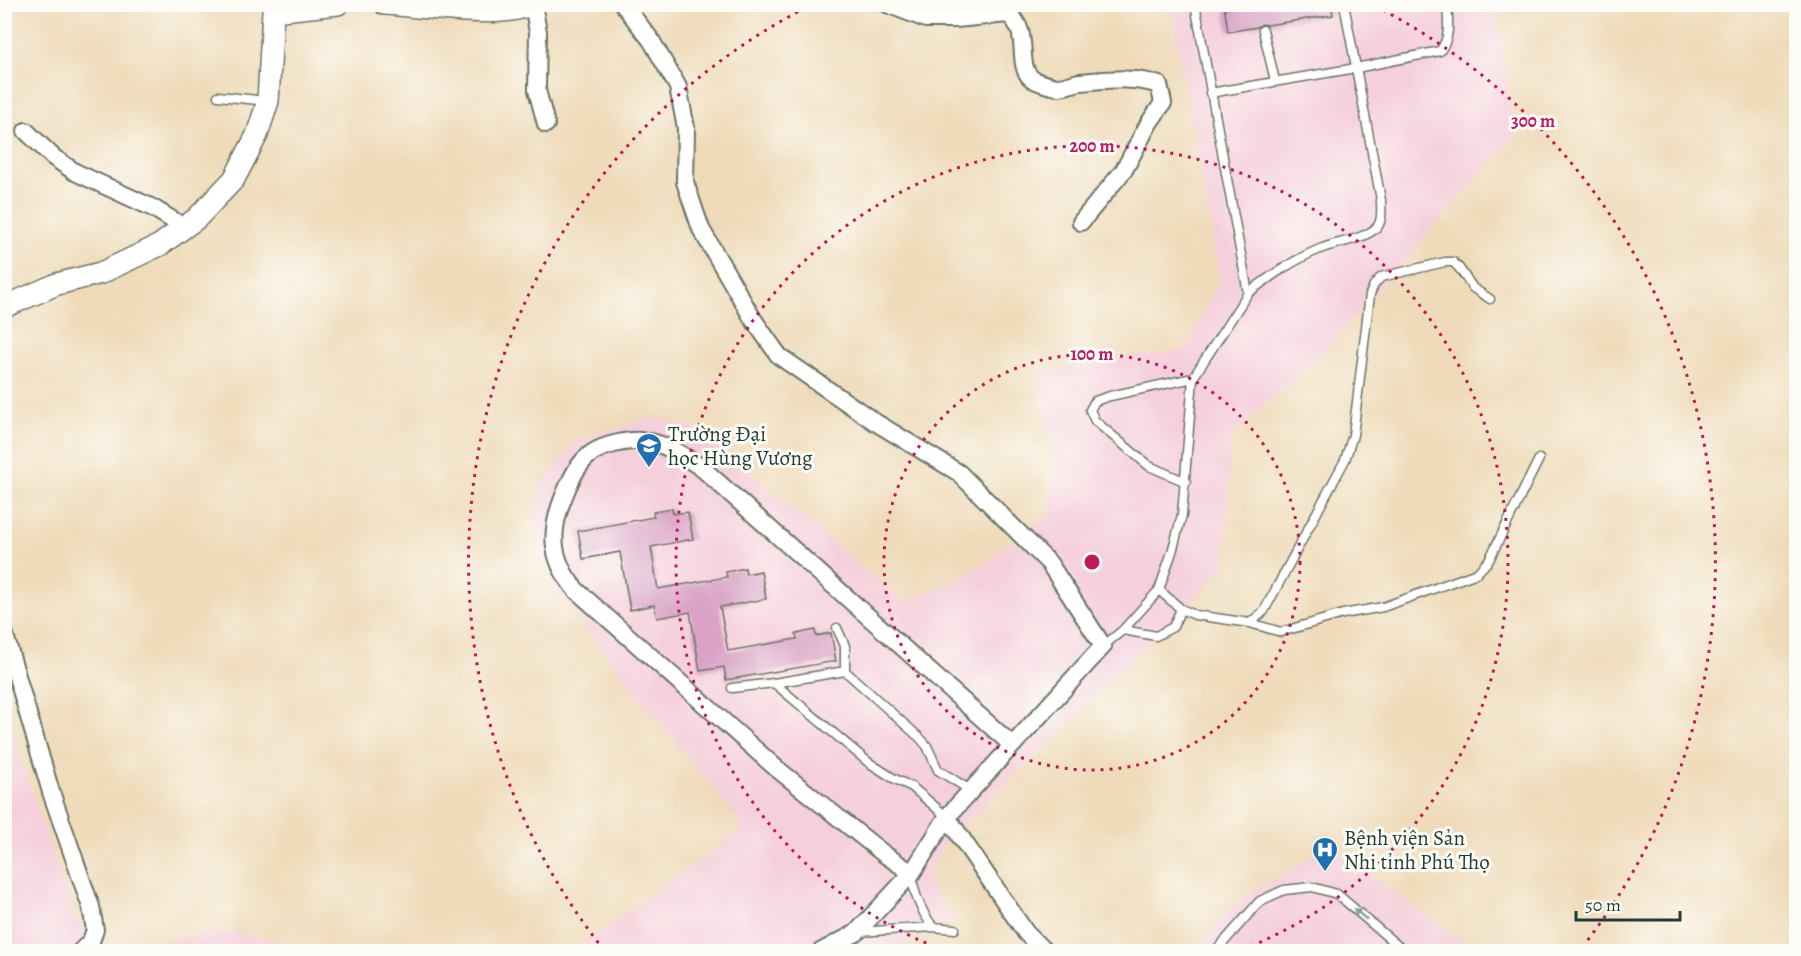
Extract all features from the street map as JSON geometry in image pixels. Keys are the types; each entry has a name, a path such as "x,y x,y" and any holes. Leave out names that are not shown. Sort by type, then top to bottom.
{"street":[{"path":"4,307 57,284 101,273 160,245 197,218 234,179 257,135 268,101 273,8 338,4"},
{"path":"385,4 462,11 512,12 532,4 538,32 537,90 546,124"},
{"path":"623,4 651,40 678,87 686,128 685,182 701,229 753,319 779,356 875,422 959,473 1049,563 1103,646 947,817 912,873 856,933 820,951"},
{"path":"887,4 926,19 957,20 1008,14 1023,34 1024,57 1028,73 1033,80 1058,87 1077,82 1120,80 1146,80 1159,85 1163,103 1149,123 1124,171 1081,222"},
{"path":"26,131 53,157 75,172 153,208 184,227"},
{"path":"912,873 884,855 776,768 576,590 564,576 555,542 556,515 574,471 592,453 616,444 642,441 673,449 704,469 1012,745"},
{"path":"4,632 51,792 91,907 95,930 91,941 80,951"},
{"path":"947,817 1026,933 1045,951"}],"lane":[{"path":"1195,4 1248,293"},
{"path":"1103,646 1123,630 1159,590 1173,552 1182,515 1193,378 1248,293 1284,266 1320,249 1364,234 1376,228 1381,222 1382,200 1344,4"},
{"path":"1210,93 1440,51 1447,37 1447,4"},
{"path":"1263,30 1275,81"},
{"path":"218,96 268,101"},
{"path":"1250,623 1263,611 1345,460 1353,435 1370,294 1374,285 1381,277 1453,262 1460,268 1473,288 1490,299"},
{"path":"1186,482 1149,466 1095,422 1090,410 1095,401 1110,396 1193,378"},
{"path":"1159,590 1181,609 1195,615 1250,623 1281,632 1343,614 1383,607 1477,573 1488,560 1539,459"},
{"path":"1123,630 1156,636 1173,627 1181,609"},
{"path":"837,628 845,646 844,671"},
{"path":"732,688 844,671"},
{"path":"844,671 920,738 927,746 938,770 970,790"},
{"path":"774,683 868,762 912,787 947,817"},
{"path":"912,873 913,887 923,913 933,927"},
{"path":"1215,951 1260,902 1284,890 1312,887 1337,894 1405,951"},
{"path":"856,933 933,927 955,929"}],"shaded area":[{"name":"Trường Đại học Hùng Vương","path":"1170,5 1495,5 1515,136 1317,358 1231,435 1225,567 941,848 927,878 945,912 962,917 889,951 573,951 745,828 551,585 534,529 541,483 578,439 655,417 698,429 905,603 971,573 1050,515 1053,455 1038,372 1187,349 1220,279"},
{"path":"4,710 76,921 119,951 5,951"},
{"name":"Bệnh viện Sản Nhi tỉnh Phú Thọ","path":"1329,846 1476,951 1192,952 1240,899"},
{"path":"208,932 253,935 317,951 128,951"}],"building":[{"path":"1224,4 1331,4 1333,15 1262,24 1228,32"},
{"path":"672,509 673,514 688,512 693,539 651,547 658,589 727,577 726,572 745,568 746,574 761,571 766,599 720,607 728,651 797,639 796,634 815,630 816,636 831,633 836,661 726,680 724,667 700,671 690,612 657,618 654,605 630,610 620,552 583,559 578,531 654,517 653,512"}],"place":[{"name":"Trường Đại học Hùng Vương","path":"649,469"},
{"name":"Bệnh viện Sản Nhi tỉnh Phú Thọ","path":"1325,873"}]}
